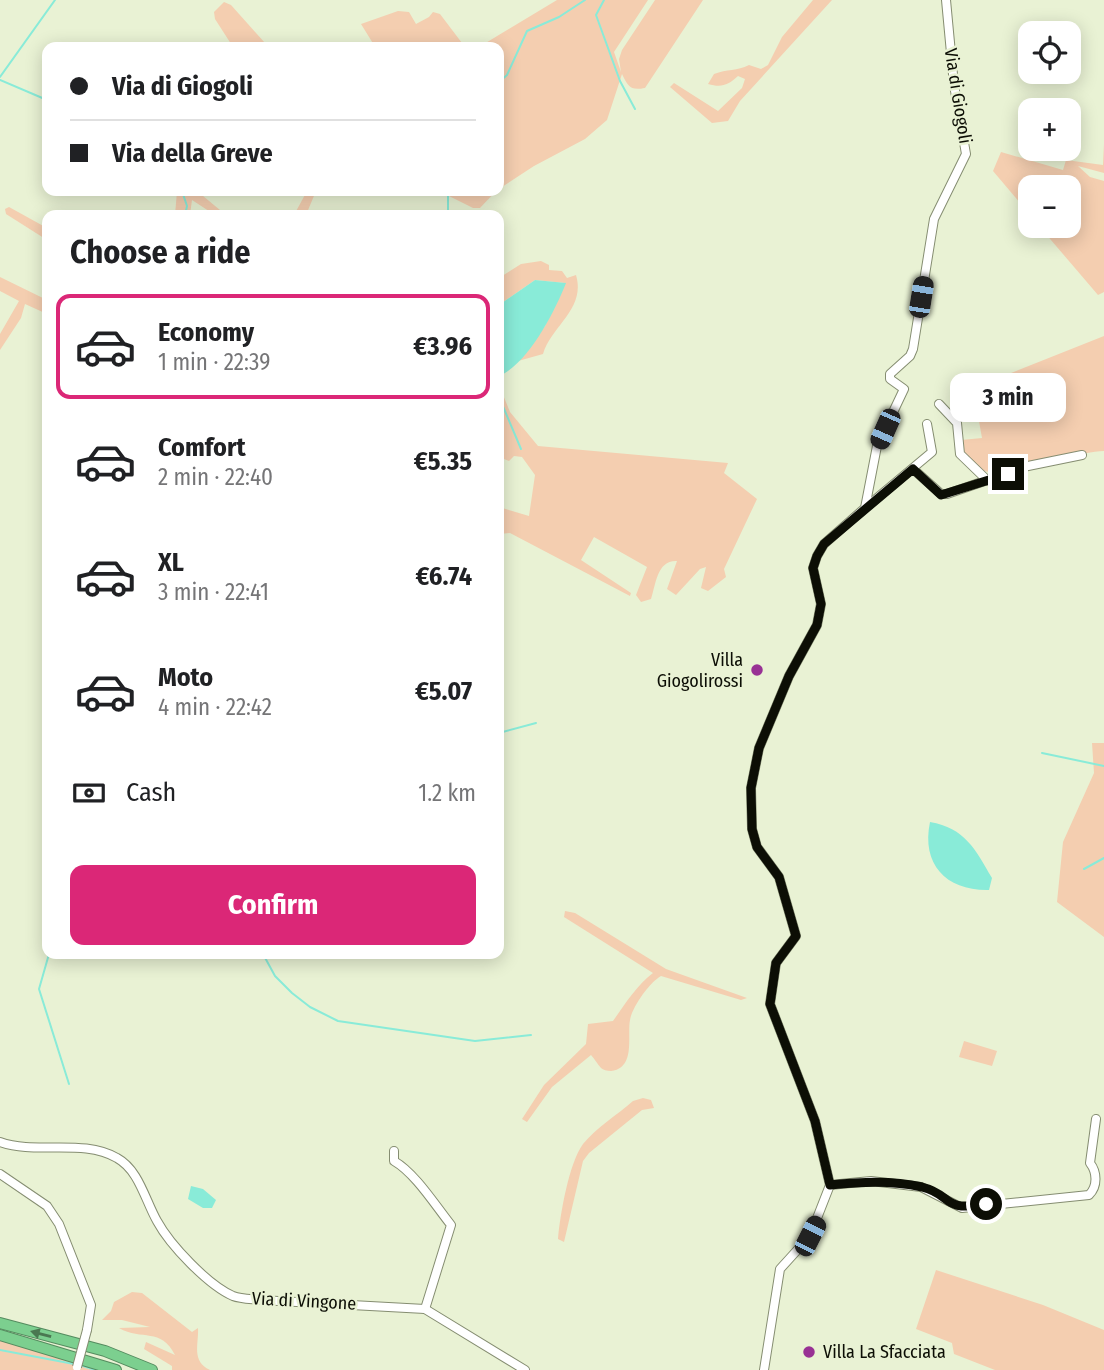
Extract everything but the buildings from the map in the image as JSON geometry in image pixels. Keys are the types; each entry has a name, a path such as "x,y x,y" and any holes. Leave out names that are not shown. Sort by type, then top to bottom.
{"highway":[{"path":"0,1323 106,1351 152,1370"},
{"path":"0,1335 116,1370"}],"street":[{"name":"Via di Giogoli","path":"865,508 877,446 902,395 903,386 890,379 890,374 910,356 913,349 934,219 966,154 954,85 946,0"},
{"path":"939,404 957,423 960,454 988,481"},
{"path":"764,1370 780,1269 810,1236 830,1185 815,1121 788,1044 771,1009 776,963 796,936 779,877 757,847 752,829 751,788 759,748 789,676 817,625 821,604 813,568 817,556 824,544 932,452 927,424"},
{"path":"913,469 941,495 1028,467 1082,455"},
{"path":"830,1185 870,1181 921,1187 962,1208 1089,1195 1095,1180 1094,1169 1090,1163 1096,1119"},
{"name":"Via di Vingone","path":"0,1142 89,1150 117,1158 134,1174 157,1222 171,1242 210,1280 233,1296 260,1300 425,1309 525,1370"},
{"path":"394,1151 394,1161 408,1169 451,1225 425,1309"},
{"path":"0,1174 47,1206 59,1224 92,1305 76,1368"}],"shaded area":[{"path":"557,0 648,0 614,52 621,72 619,59 622,50 655,0 703,0 645,88 630,87 622,74 607,120 585,139 504,186 504,42 487,42"},
{"path":"813,0 832,0 740,101 728,121 712,123 670,87 674,83 718,111 742,88 745,79 738,76 724,85 708,84 714,74 749,65 761,69 768,65 782,37"},
{"path":"224,2 231,5 264,42 230,42 215,19 214,12"},
{"path":"398,11 409,12 416,24 433,12 440,14 461,42 372,42 361,24"},
{"path":"1104,144 1104,173 1078,166 1090,177 1104,181 1104,292 1098,295 1049,238 1081,238 1081,175 1018,175 1018,201 993,171 1001,152 1018,157 1018,161 1032,161 1063,170 1066,161 1103,165"},
{"path":"177,196 203,196 220,210 207,210 192,200 191,210 175,210"},
{"path":"304,196 314,196 308,210 297,210"},
{"path":"449,196 491,196 480,208 473,208"},
{"path":"9,207 42,225 42,237 6,214 5,209"},
{"path":"541,261 549,265 549,270 562,271 567,278 576,275 578,287 572,307 543,354 518,361 545,326 565,283 535,280 504,302 504,275 521,264"},
{"path":"0,277 42,298 42,312 25,304 21,318 0,350 0,334 19,301 0,291"},
{"path":"1104,336 1104,451 1007,471 981,470 969,462 961,440 982,438 973,388"},
{"path":"504,397 510,412 538,446 728,463 724,473 757,499 724,569 726,577 708,591 701,588 706,567 700,569 676,595 667,589 677,561 670,562 665,564 658,574 651,599 641,602 636,595 647,567 594,537 581,560 631,593 630,596 510,533 504,534 504,508 529,516 535,475 522,457 514,456 509,461 504,459"},
{"path":"1092,743 1104,743 1104,937 1057,902 1063,842 1094,773"},
{"path":"565,911 575,913 666,969 747,998 741,1000 661,976 647,989 631,1015 629,1050 624,1064 619,1069 605,1070 591,1055 552,1087 527,1122 522,1119 544,1085 586,1044 588,1024 613,1021 636,989 653,973 564,917"},
{"path":"964,1041 997,1051 992,1066 959,1057"},
{"path":"643,1098 651,1100 654,1108 642,1110 589,1153 583,1161 564,1242 558,1239 569,1176 583,1144 633,1101"},
{"path":"936,1270 1043,1305 1104,1330 1104,1370 995,1370 954,1354 952,1343 916,1329"},
{"path":"132,1292 142,1293 192,1332 198,1328 198,1357 210,1370 172,1370 172,1366 144,1349 146,1342 175,1355 164,1341 119,1328 150,1327 122,1320 102,1320 111,1311 114,1302"},
{"path":"0,1339 108,1370 0,1370"}],"water":[{"path":"535,280 566,283 539,336 520,360 504,373 504,302"},
{"path":"930,822 952,829 968,841 992,878 989,890 961,886 940,873 930,851"},
{"path":"191,1186 203,1189 216,1200 212,1208 203,1208 188,1199"}],"waterway":[{"path":"0,77 55,0"},
{"path":"504,78 527,31 559,17 585,0"},
{"path":"604,0 596,15 620,81 635,109"},
{"path":"0,80 42,98"},
{"path":"184,196 186,210"},
{"path":"448,196 448,210"},
{"path":"504,409 521,449"},
{"path":"504,732 536,723"},
{"path":"1042,753 1104,766"},
{"path":"1084,869 1104,858"},
{"path":"48,959 39,989 69,1084"},
{"path":"266,959 275,976 292,993 310,1007 338,1021 475,1041 531,1035"},
{"path":"0,1350 74,1364"},
{"path":"80,1365 95,1370"}],"place":[{"name":"Villa Giogolirossi","path":"757,670"},
{"name":"Villa La Sfacciata","path":"809,1352"}],"route":[{"path":"986,1204 962,1208 921,1187 883,1182 830,1185 815,1121 788,1044 770,1004 776,963 781,953 796,939 796,933 779,877 757,847 752,829 751,788 759,748 789,676 817,625 821,604 813,568 824,544 913,469 941,495 1008,474"}]}
